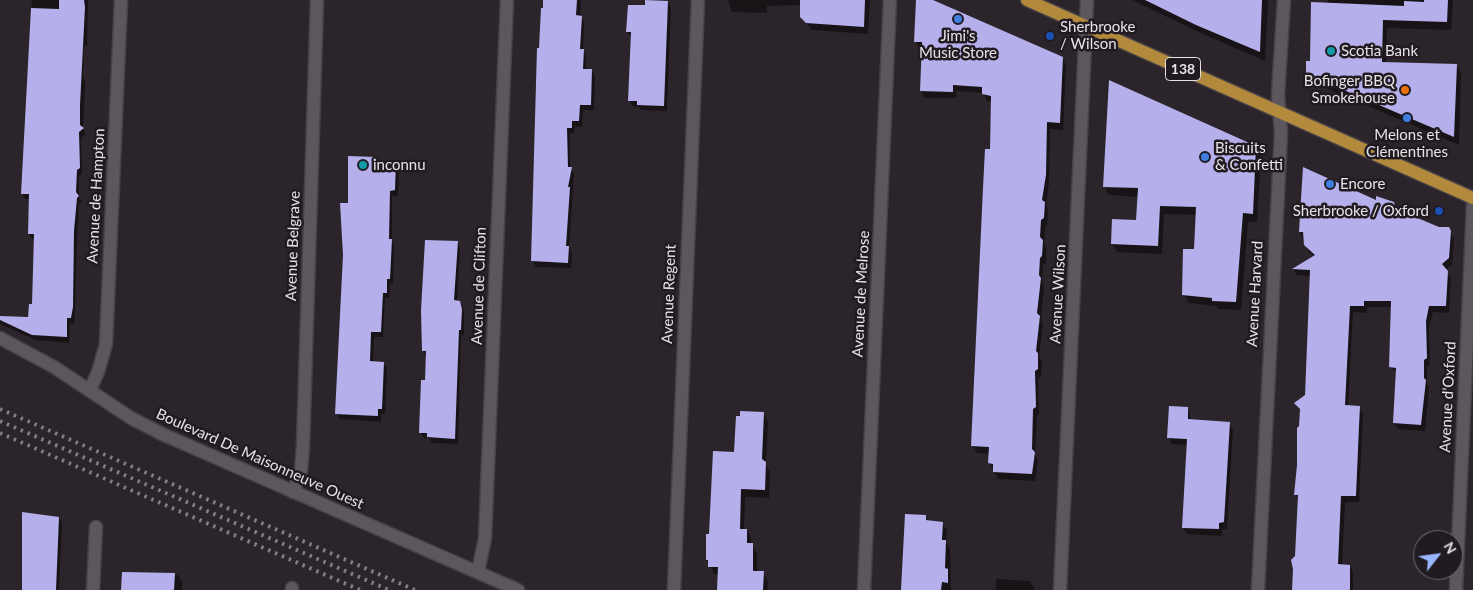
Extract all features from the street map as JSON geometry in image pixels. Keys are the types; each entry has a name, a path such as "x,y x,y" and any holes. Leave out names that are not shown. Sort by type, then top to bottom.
{"main road":[{"name":"138","path":"1026,0 1473,198"}],"street":[{"name":"Avenue de Hampton","path":"90,390 98,372 106,344 121,0"},
{"name":"Avenue Belgrave","path":"293,492 301,470 303,446 317,0"},
{"name":"Avenue de Clifton","path":"478,572 485,538 507,0"},
{"name":"Avenue Regent","path":"674,590 698,0"},
{"name":"Avenue de Melrose","path":"864,590 890,0"},
{"name":"Avenue Wilson","path":"1060,590 1087,0"},
{"name":"Avenue Harvard","path":"1258,590 1280,112 1278,95 1284,0"},
{"name":"Avenue d'Oxford","path":"1456,590 1473,205"},
{"name":"Boulevard De Maisonneuve Ouest","path":"0,338 90,390 146,426 518,590"},
{"path":"93,590 96,527"}],"building":[{"path":"59,0 84,0 85,7 80,105 80,125 84,128 79,132 80,168 77,170 76,192 79,196 77,198 74,231 73,307 71,318 67,318 67,337 32,335 0,320 0,316 28,317 29,304 32,304 34,234 28,234 29,194 21,194 31,8 59,9"},
{"path":"543,0 577,0 576,15 582,16 580,49 584,49 583,69 592,69 591,105 580,105 579,121 572,121 572,128 567,128 568,167 572,167 568,187 570,187 566,246 569,246 568,263 531,261 537,48 539,48"},
{"path":"645,0 668,1 664,106 637,105 637,101 628,101 631,32 626,32 628,5 645,5"},
{"path":"800,0 865,0 864,27 806,23 800,17"},
{"path":"916,0 933,0 1063,57 1060,123 1047,122 1046,175 1042,200 1045,202 1040,237 1043,240 1042,256 1040,258 1039,275 1041,278 1037,313 1040,316 1036,351 1038,353 1038,369 1035,371 1036,407 1033,409 1032,449 1035,452 1032,474 993,472 993,464 988,463 989,447 971,446 985,149 990,149 991,96 982,94 982,87 953,85 953,92 920,91 922,42 914,42"},
{"path":"1145,0 1262,0 1260,52 1196,25"},
{"path":"1424,0 1448,0 1447,22 1383,20 1382,62 1457,64 1454,137 1306,74 1306,61 1310,61 1311,2 1404,6 1404,1 1424,2"},
{"path":"1109,80 1256,146 1253,214 1243,213 1236,302 1212,301 1212,298 1182,295 1183,249 1194,249 1196,207 1160,206 1158,246 1111,244 1112,219 1136,220 1138,188 1103,187"},
{"path":"348,156 376,157 377,163 396,162 395,190 390,191 389,239 392,239 390,279 387,279 387,293 383,293 381,332 371,332 370,361 384,362 382,409 378,409 378,416 335,414 343,255 340,203 348,203"},
{"path":"1303,167 1376,200 1376,196 1394,202 1397,216 1413,210 1415,217 1439,227 1449,227 1451,231 1449,258 1442,264 1448,271 1446,306 1429,306 1426,321 1427,358 1424,360 1424,378 1426,380 1421,425 1393,423 1396,368 1389,367 1391,301 1364,301 1364,306 1350,306 1345,405 1360,406 1356,496 1341,496 1338,564 1350,565 1350,590 1292,590 1293,569 1291,560 1295,556 1298,495 1294,495 1297,465 1297,428 1299,426 1300,409 1294,403 1305,395 1310,270 1292,269 1315,255 1304,245 1303,232 1299,232"},
{"path":"425,240 458,241 454,300 460,301 462,309 461,330 459,330 455,439 427,437 427,433 419,433 421,380 425,380 426,351 422,351 421,310"},
{"path":"1169,406 1188,407 1188,419 1230,422 1224,522 1219,523 1219,529 1182,528 1187,439 1167,438"},
{"path":"740,411 764,412 762,459 766,462 765,490 741,489 740,529 747,529 747,543 753,543 753,571 764,571 763,590 717,590 718,567 708,567 708,560 706,560 706,534 709,534 713,451 734,452 736,416 740,416"},
{"path":"22,512 59,517 56,590 22,590"},
{"path":"905,514 926,515 926,520 943,522 942,540 946,540 945,568 948,569 948,583 942,582 941,590 901,590"},
{"path":"122,572 175,573 174,590 121,590"}],"railway":[{"path":"0,409 415,590"},
{"path":"0,421 389,590"},
{"path":"0,433 360,590"}],"place":[{"name":"Jimi's Music Store","path":"958,19"},
{"name":"Sherbrooke / Wilson","path":"1050,36"},
{"name":"Scotia Bank","path":"1331,51"},
{"name":"Bofinger BBQ Smokehouse","path":"1405,90"},
{"name":"Melons et Clémentines","path":"1407,118"},
{"name":"Biscuits & Confetti","path":"1205,157"},
{"name":"inconnu","path":"363,165"},
{"name":"Encore","path":"1330,184"},
{"name":"Sherbrooke / Oxford","path":"1439,211"}]}
